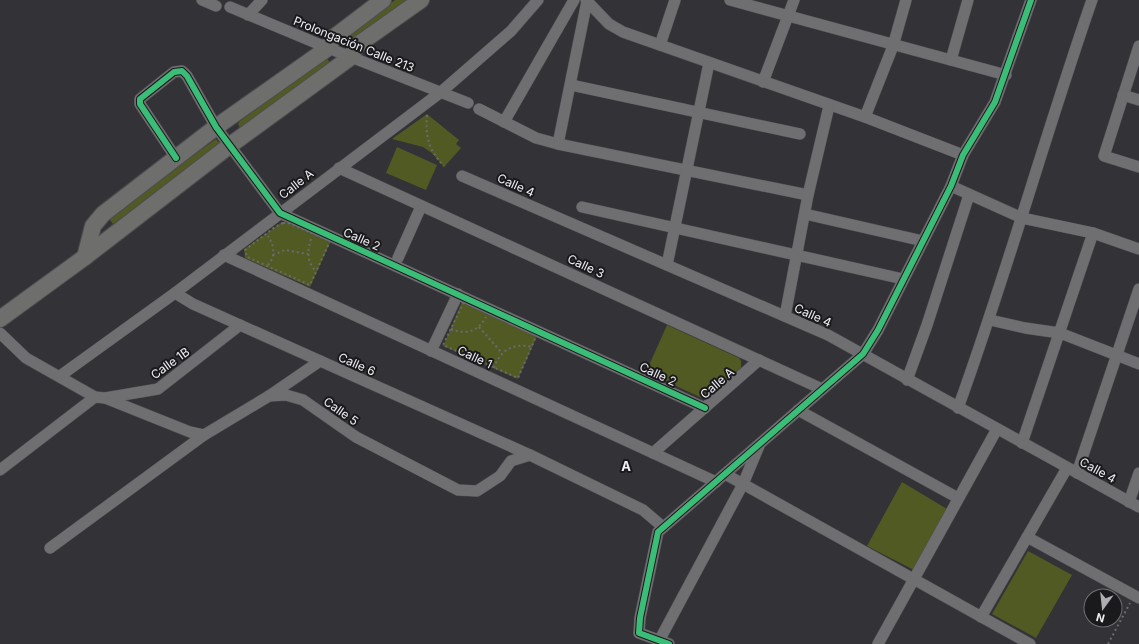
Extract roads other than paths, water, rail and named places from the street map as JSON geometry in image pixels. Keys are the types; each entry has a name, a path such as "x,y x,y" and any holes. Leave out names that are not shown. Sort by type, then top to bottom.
{"street":[{"path":"202,0 216,6"},
{"path":"248,14 262,0"},
{"path":"85,256 93,226 103,214 216,126 328,48 333,38 383,0"},
{"path":"0,319 229,146 352,56 356,46 421,0"},
{"name":"Calle A","path":"60,376 175,293 441,92 511,31 538,0"},
{"path":"504,122 574,0"},
{"path":"660,45 675,0"},
{"path":"730,0 1006,75"},
{"path":"763,82 794,0"},
{"path":"865,118 893,44 906,0"},
{"path":"951,60 968,0"},
{"path":"760,444 743,484 664,642 639,633 640,618 658,532 863,354 878,330 951,186 963,155 995,102 1006,75 1031,0"},
{"path":"958,408 990,320 1066,74 1092,0"},
{"path":"558,144 571,85 586,1"},
{"path":"586,1 609,24 623,32 865,118 963,155"},
{"name":"Prolongación Calle 213","path":"230,7 328,48 352,56 468,103"},
{"path":"1139,46 1104,156 1139,167"},
{"path":"668,265 709,63"},
{"name":"Calle 2","path":"176,158 140,104 140,99 174,72 182,71 187,76 229,146 280,213 705,408"},
{"path":"571,85 800,134"},
{"path":"1123,95 1139,100"},
{"path":"785,316 798,256 808,195 829,106"},
{"path":"479,109 536,138 558,144 808,195"},
{"name":"Calle 3","path":"339,168 822,389"},
{"name":"Calle 4","path":"462,176 828,335 1134,505"},
{"path":"951,186 1022,218 1093,233 1139,249"},
{"path":"907,380 927,325 969,195"},
{"path":"582,207 903,279"},
{"path":"398,258 419,211"},
{"path":"805,214 923,241"},
{"path":"1022,443 1093,233"},
{"name":"Calle 1","path":"224,255 716,482"},
{"path":"981,617 1027,537 1072,470 1116,355 1139,289"},
{"name":"Calle 6","path":"175,293 193,304 530,455"},
{"path":"431,351 458,294"},
{"path":"990,320 1025,328 1060,333 1139,364"},
{"name":"Calle 1B","path":"100,398 158,389 240,325"},
{"path":"0,333 26,358 100,398 190,432 204,435"},
{"name":"Calle A","path":"653,453 759,360"},
{"path":"50,548 204,435 269,396 320,361"},
{"name":"Calle 5","path":"269,396 286,395 303,400 356,438 458,490 477,491 500,476 511,461 530,455"},
{"path":"0,470 100,398"},
{"path":"798,410 958,498"},
{"path":"878,644 912,579 997,429"},
{"path":"530,455 643,510 663,527"},
{"path":"1134,505 1139,472"},
{"path":"725,474 1030,644"},
{"path":"1027,537 1137,597"}],"district":[{"name":"A","path":"626,466"}]}
